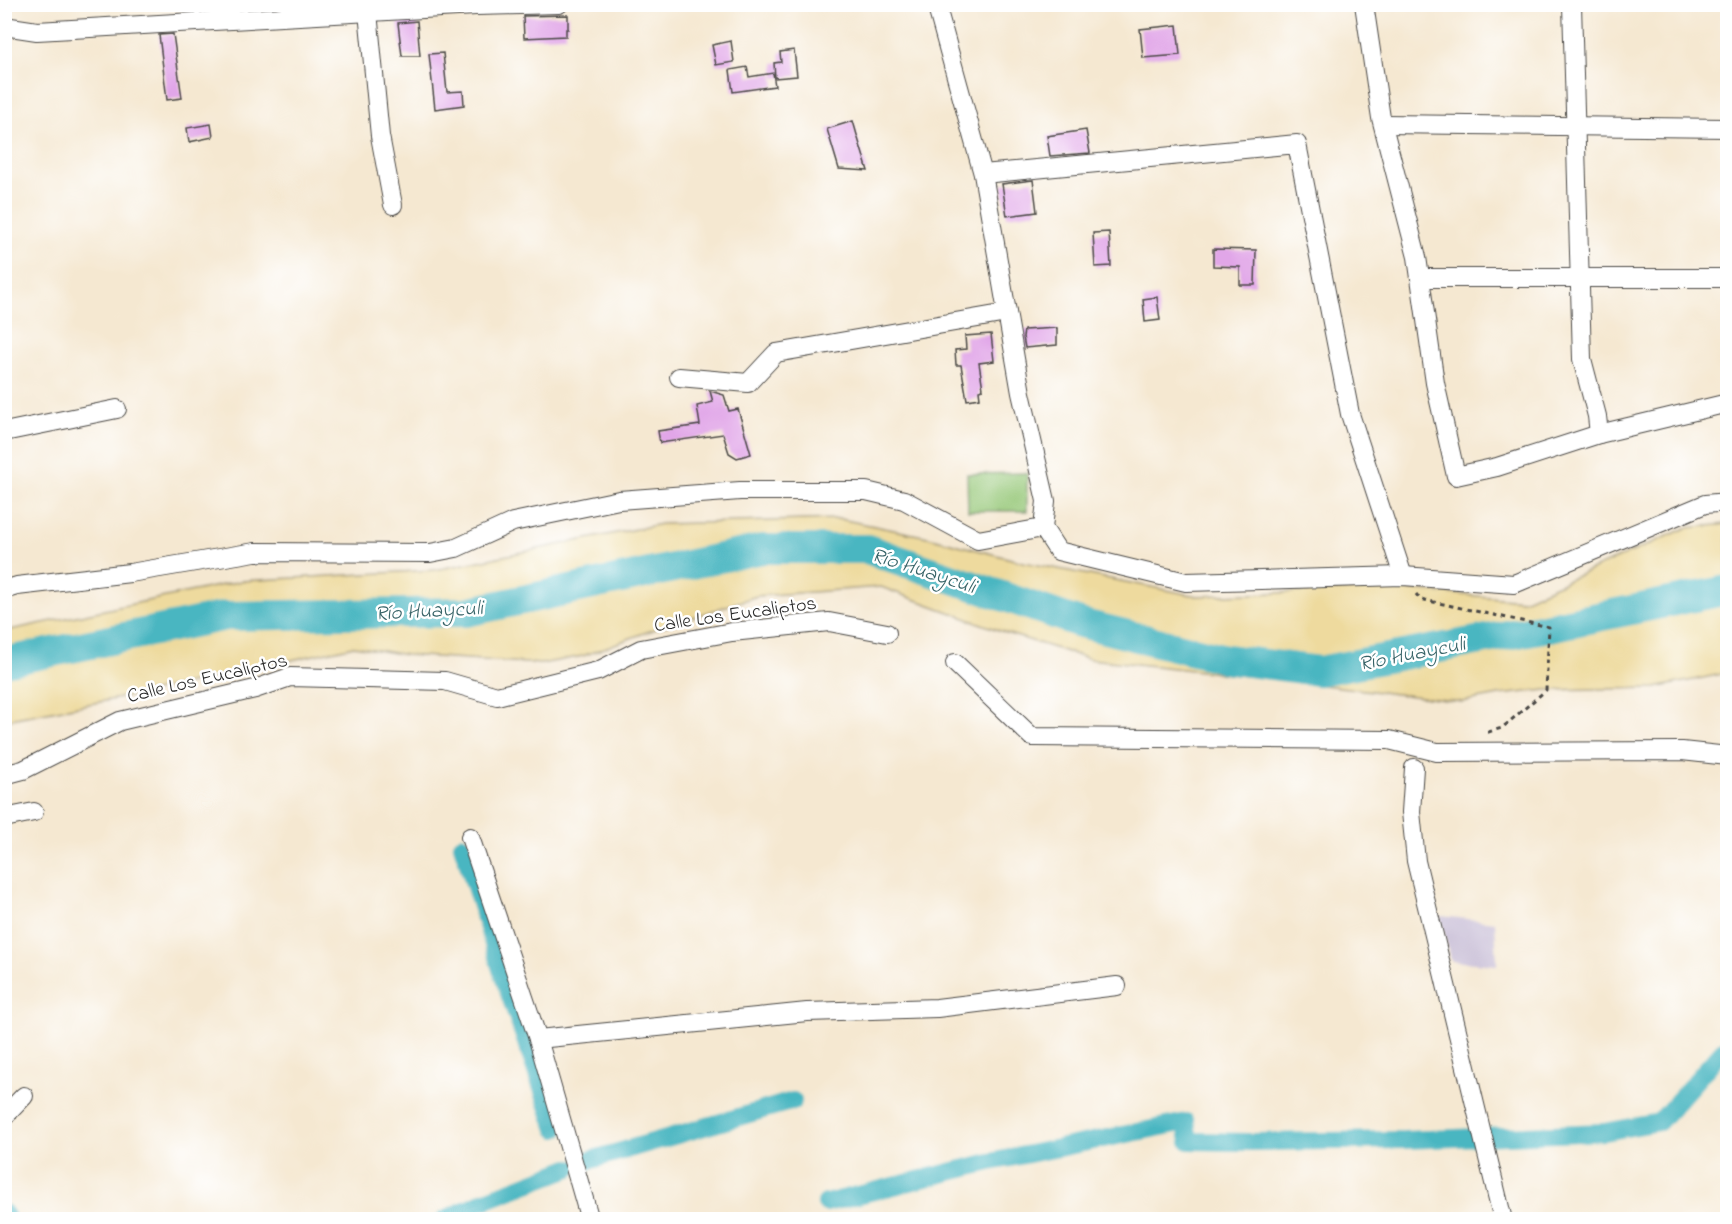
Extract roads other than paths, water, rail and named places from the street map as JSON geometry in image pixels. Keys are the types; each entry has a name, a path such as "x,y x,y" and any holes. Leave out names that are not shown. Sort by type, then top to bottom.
{"street":[{"path":"4,26 37,31 476,6 559,4"},
{"path":"936,4 983,174 1021,393 1046,501 1043,528 1058,551 1186,582 1403,576 1514,584 1705,504 1728,502"},
{"path":"1364,4 1383,124 1417,257 1435,383 1456,476 1497,467 1599,434 1728,402"},
{"path":"1572,4 1582,359 1597,416 1599,434"},
{"path":"368,12 380,136 393,205"},
{"path":"1383,124 1728,128"},
{"path":"983,174 1297,144 1350,414 1403,576"},
{"path":"1420,278 1728,278"},
{"path":"679,377 748,383 776,353 1007,313"},
{"path":"4,432 117,409"},
{"path":"4,590 17,586 130,573 255,552 430,553 456,548 513,522 619,500 740,491 866,491 904,500 978,540 1043,528"},
{"name":"Calle Los Eucaliptos","path":"4,775 23,770 120,721 255,689 290,677 445,681 497,696 598,671 641,649 732,632 829,622 887,633"},
{"path":"955,663 1032,737 1389,740 1437,752 1682,751 1728,756"},
{"path":"1414,768 1411,812 1416,861 1503,1220"},
{"path":"4,818 34,812"},
{"path":"470,837 538,1039 590,1220"},
{"path":"538,1039 807,1012 937,1008 1117,986"},
{"path":"4,1117 24,1096"}],"waterway":[{"name":"Río Huayculi","path":"4,662 226,616 466,612 762,549 867,549 1080,623 1226,659 1319,671 1728,590"},
{"path":"462,845 504,979 556,1129"},
{"path":"826,1203 990,1162 1186,1122 1189,1141 1404,1140 1604,1132 1659,1122 1723,1050 1728,1048"},
{"path":"584,1162 793,1101"},
{"path":"444,1220 481,1202 569,1168"},
{"path":"4,1213 8,1220"}]}
